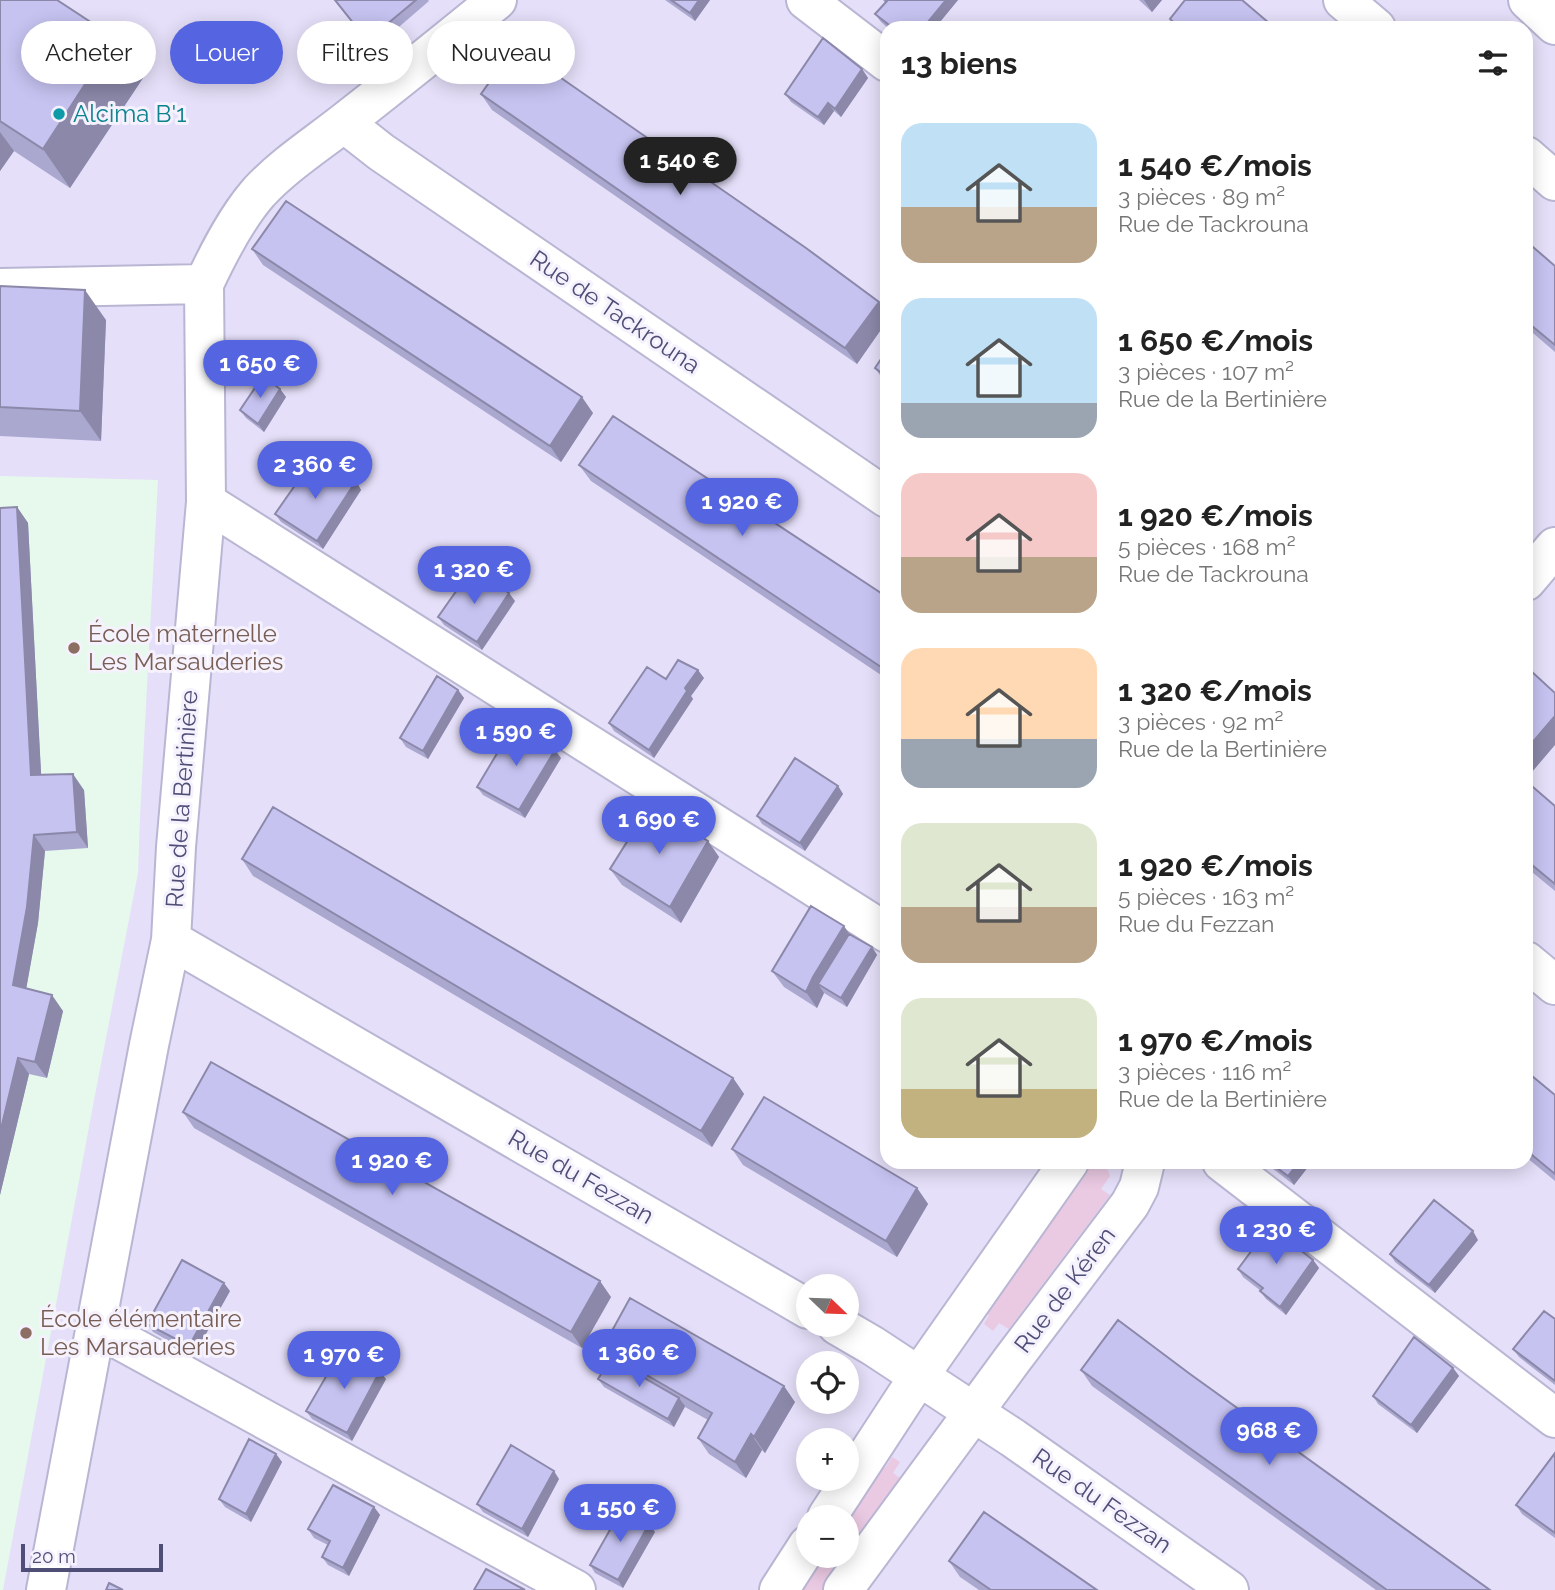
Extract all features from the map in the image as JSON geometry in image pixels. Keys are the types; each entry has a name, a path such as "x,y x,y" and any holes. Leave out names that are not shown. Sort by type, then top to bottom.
{"street":[{"name":"Rue de la Bertinière","path":"46,1590 171,940 177,833 206,502 204,284 234,228 258,193 497,0"},
{"path":"806,0 880,57"},
{"path":"1343,0 1368,21"},
{"path":"1528,0 1555,25"},
{"name":"Rue de Tackrouna","path":"344,123 392,160 880,493"},
{"path":"1533,162 1555,181"},
{"path":"0,288 204,284"},
{"path":"206,502 880,929"},
{"name":"Rue du Fezzan","path":"171,940 796,1301"},
{"path":"1533,967 1555,985"},
{"path":"835,1505 919,1376 1064,1169"},
{"name":"Rue de Kéren","path":"843,1590 1130,1204 1139,1187 1143,1169"},
{"path":"1231,1169 1555,1418"},
{"path":"96,1327 576,1590"},
{"path":"857,1337 974,1413"},
{"name":"Rue du Fezzan","path":"974,1413 1230,1590"},
{"path":"779,1590 796,1564"}],"shaded area":[{"path":"0,0 1555,0 1555,1590 0,1590"},
{"name":"École maternelle Les Marsauderies","path":"0,476 158,480 138,873 3,1590 0,1590"},
{"path":"1087,1169 1108,1170 1110,1176 1101,1189 1110,1195 1009,1329 999,1323 993,1331 984,1324 989,1315 980,1309"},
{"path":"892,1457 900,1462 893,1473 901,1479 859,1543 859,1505 854,1505 877,1463 885,1468"},
{"path":"808,1568 842,1568 828,1590 793,1590"}],"building":[{"path":"0,0 57,0 89,21 21,21 21,84 85,84 43,149 0,121"},
{"path":"335,0 416,0 391,21 352,21"},
{"path":"671,0 699,0 690,13"},
{"path":"885,0 946,0 929,21 884,21 875,14 887,1"},
{"path":"1185,0 1242,0 1267,21 1172,21 1170,19"},
{"path":"823,38 862,69 835,109 828,103 818,117 785,94"},
{"path":"488,84 570,84 879,302 845,348 481,94"},
{"path":"286,201 582,397 550,446 252,249"},
{"path":"1533,247 1555,266 1555,345 1533,327"},
{"path":"0,286 85,290 80,411 0,407"},
{"path":"263,376 280,389 258,424 240,410"},
{"path":"613,416 880,592 880,666 579,465"},
{"path":"307,468 326,480 334,468 356,481 317,541 275,514"},
{"path":"17,507 31,775 73,774 77,832 34,835 27,907 13,985 52,995 35,1062 18,1058 0,1133 0,508"},
{"path":"471,570 509,593 477,642 438,617"},
{"path":"678,660 698,670 649,750 609,723 647,667 666,679"},
{"path":"1533,673 1555,693 1555,716 1533,742"},
{"path":"437,676 458,690 423,751 400,738"},
{"path":"514,725 555,750 519,810 477,787"},
{"path":"795,758 838,786 800,843 757,816"},
{"path":"1533,787 1555,806 1555,884 1533,866"},
{"path":"650,805 708,841 670,907 610,869"},
{"path":"273,807 733,1078 701,1131 242,859"},
{"path":"811,906 844,926 806,992 772,971"},
{"path":"849,934 872,947 841,998 818,984"},
{"path":"211,1062 600,1281 571,1332 183,1112"},
{"path":"1533,1077 1555,1095 1555,1174 1533,1156"},
{"path":"764,1097 880,1166 880,1169 885,1169 917,1188 886,1241 732,1149"},
{"path":"1278,1169 1294,1169 1288,1176"},
{"path":"1434,1200 1473,1231 1429,1285 1390,1254"},
{"path":"1270,1226 1313,1260 1280,1307 1260,1291 1263,1288 1238,1269"},
{"path":"182,1260 224,1283 189,1346 147,1324"},
{"path":"630,1298 784,1386 754,1437 751,1434 735,1462 698,1438 712,1413 602,1349"},
{"path":"1544,1311 1555,1319 1555,1381 1513,1349"},
{"path":"1118,1320 1490,1590 1387,1590 1081,1370"},
{"path":"1414,1337 1453,1368 1411,1425 1373,1396"},
{"path":"342,1349 380,1371 347,1433 306,1411"},
{"path":"611,1359 679,1398 668,1419 598,1379"},
{"path":"249,1439 276,1454 246,1514 219,1499"},
{"path":"511,1445 554,1471 522,1529 477,1504"},
{"path":"1555,1453 1555,1533 1516,1505"},
{"path":"333,1485 374,1507 343,1568 322,1557 330,1541 308,1529"},
{"path":"623,1507 649,1524 618,1580 590,1565"},
{"path":"984,1512 1097,1590 991,1590 949,1561"},
{"path":"486,1569 525,1590 474,1590"},
{"path":"109,1583 123,1590 106,1590"}],"place":[{"name":"Alcima B'1","path":"59,114"},
{"name":"École maternelle Les Marsauderies","path":"74,648"},
{"name":"École élémentaire Les Marsauderies","path":"26,1333"}]}
